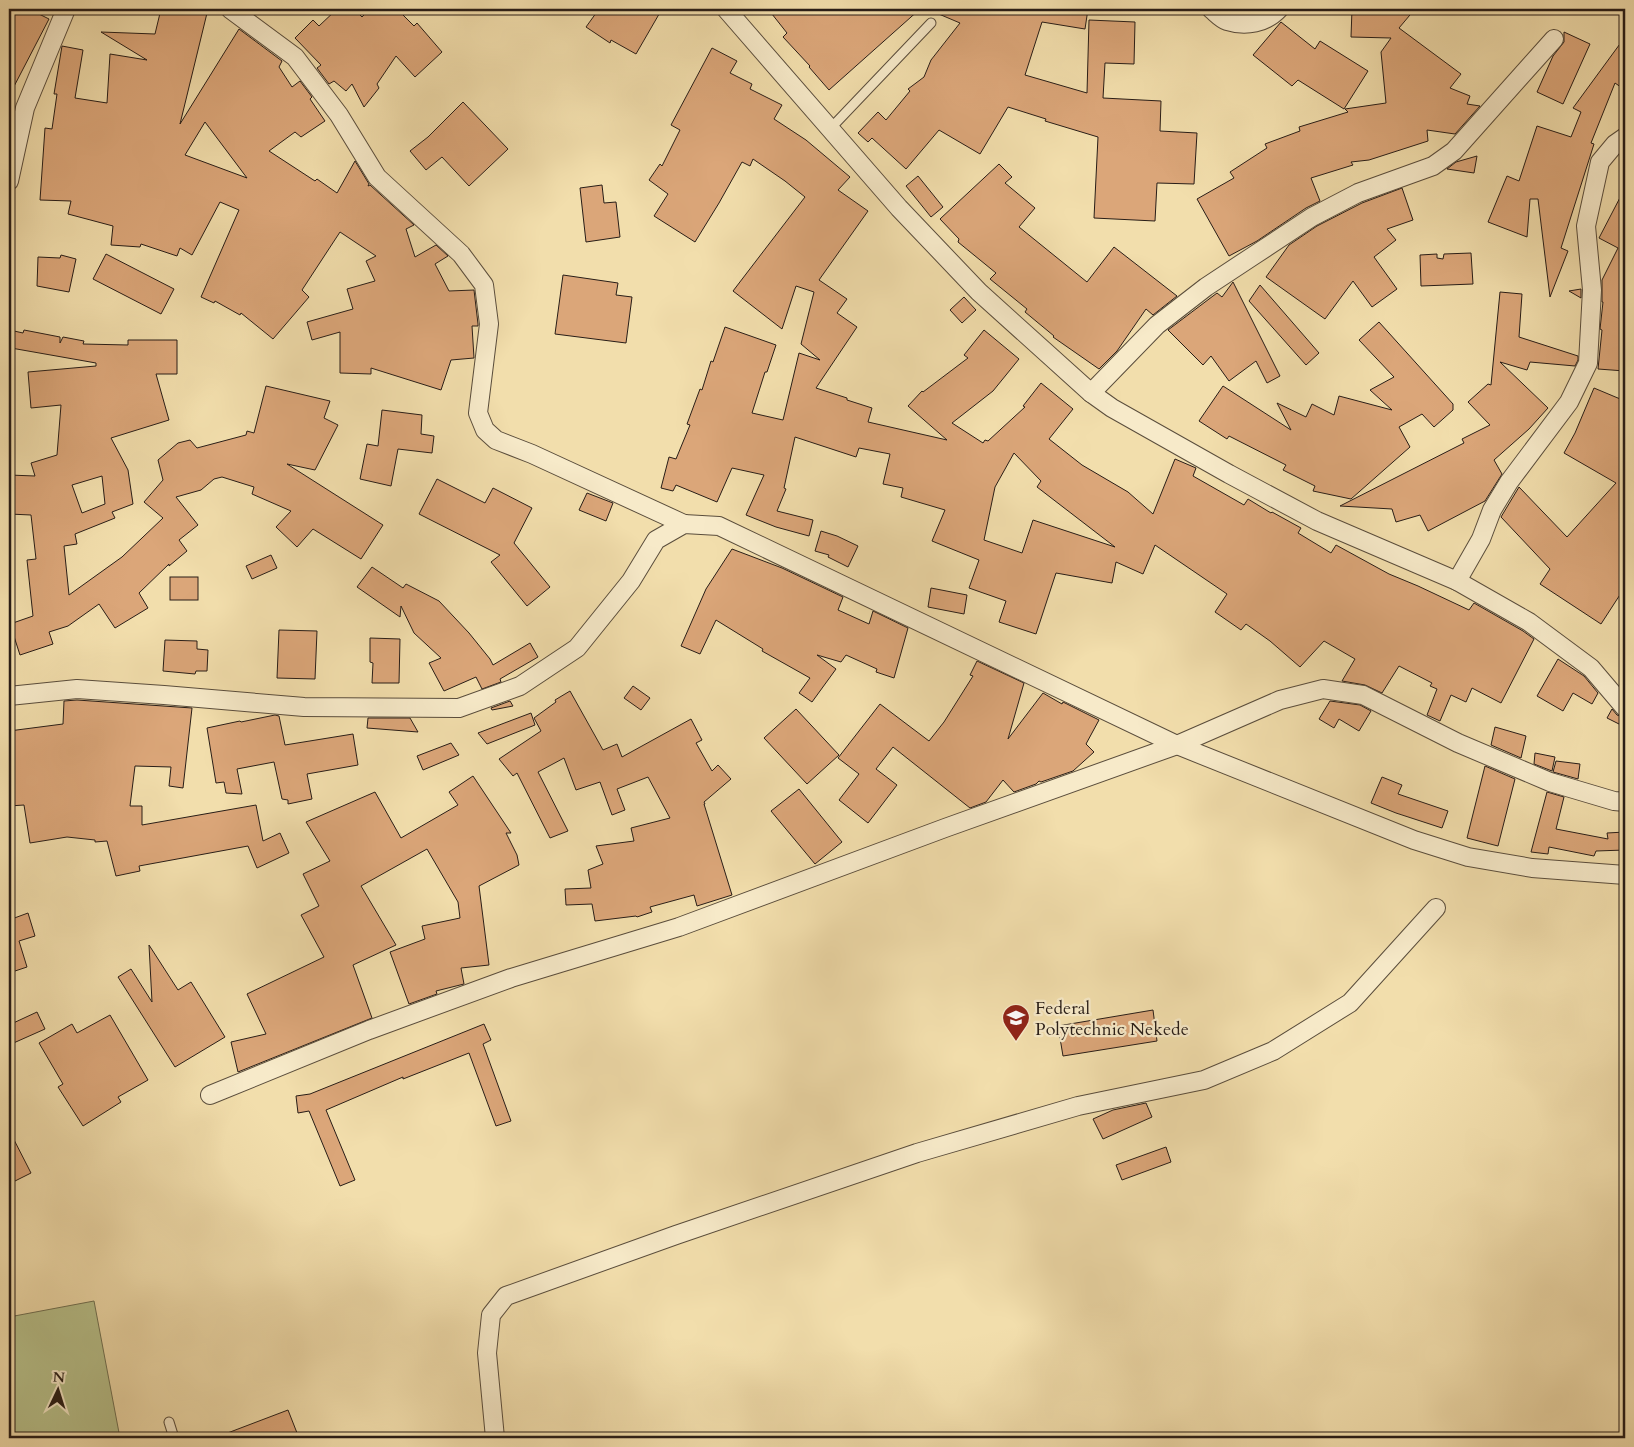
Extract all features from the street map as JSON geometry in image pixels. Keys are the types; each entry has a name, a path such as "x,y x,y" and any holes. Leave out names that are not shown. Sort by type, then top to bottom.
{"street":[{"path":"9,181 25,108 66,9"},
{"path":"230,9 295,57 339,115 377,177 461,254 484,285 489,324 478,413 485,430 496,440 532,454 684,524 719,526 1176,745 1414,840 1468,857 1532,868 1625,875"},
{"path":"726,9 900,208 979,292 1091,393 1112,408 1317,521 1457,581 1529,622 1591,668 1625,708"},
{"path":"1211,9 1226,21 1250,25 1271,17 1279,9"},
{"path":"1091,393 1156,325 1238,266 1312,217 1358,193 1433,166 1454,151 1554,39"},
{"path":"1457,581 1481,539 1492,510 1509,482 1569,402 1588,362 1592,290 1586,226 1600,162 1615,144 1625,137"},
{"path":"9,696 77,690 164,695 304,707 459,708 520,686 577,648 631,581 656,540 684,524"},
{"path":"210,1095 369,1030 511,978 679,928 909,841 1176,745 1280,700 1323,690 1362,695 1458,743 1550,782 1614,801 1625,802"},
{"path":"495,1438 487,1353 490,1315 506,1296 676,1235 917,1153 1078,1106 1204,1080 1273,1051 1350,1003 1436,908"}],"lane":[{"path":"830,129 931,23"},
{"path":"169,1422 174,1438"}],"green space":[{"path":"94,1301 120,1438 9,1438 9,1317"}],"building":[{"path":"9,9 29,9 49,19 9,96"},
{"path":"161,9 208,9 180,124 239,29 282,61 279,67 292,87 300,81 312,97 310,99 325,121 301,137 295,132 269,151 337,193 355,161 369,184 368,186 370,185 414,225 406,229 415,257 436,245 448,256 435,264 449,291 474,290 478,326 472,326 474,358 451,360 441,390 371,368 371,374 340,373 340,332 312,340 307,322 353,309 347,289 375,281 366,261 376,256 340,232 302,290 309,297 273,339 241,313 240,315 215,301 214,303 201,297 239,210 220,202 192,255 180,248 177,256 141,244 140,247 111,245 113,226 68,214 71,201 40,200 45,128 52,129 57,94 54,94 62,46 83,50 75,98 107,103 110,54 147,60 101,32 155,34","holes":["205,122 247,178 185,155"]},
{"path":"337,9 354,9 362,17 370,9 397,9 414,26 417,23 442,52 415,77 396,56 377,84 379,88 364,107 352,84 346,91 334,81 329,84 317,68 321,65 295,38 313,20 319,26"},
{"path":"599,9 662,9 636,54 611,40 610,43 586,27"},
{"path":"768,9 920,9 829,90 783,37 787,33"},
{"path":"927,9 1088,9 1085,29 1042,22 1025,75 1087,93 1089,20 1135,22 1134,64 1105,63 1103,98 1161,101 1160,131 1197,133 1194,184 1157,183 1155,221 1094,218 1098,137 1045,121 1046,119 1008,107 980,154 939,130 906,169 872,138 868,142 858,133 878,112 886,120 910,91 908,89 924,77 931,60 960,23"},
{"path":"1352,9 1415,9 1399,28 1461,74 1450,88 1470,96 1467,104 1480,106 1455,134 1427,130 1428,141 1369,160 1351,162 1353,165 1311,178 1320,201 1306,208 1257,241 1229,256 1197,199 1234,178 1230,172 1267,148 1265,144 1300,131 1299,127 1348,112 1345,109 1386,103 1381,52 1391,38 1351,37"},
{"path":"1281,22 1315,49 1320,41 1368,71 1344,109 1298,80 1292,86 1253,55"},
{"path":"1564,32 1590,44 1563,104 1537,92 1553,56 1564,42"},
{"path":"1625,37 1625,90 1615,83 1591,143 1594,144 1561,248 1568,251 1550,297 1538,199 1530,199 1527,237 1488,222 1507,176 1519,181 1537,126 1571,137 1581,112 1573,108"},
{"path":"712,48 737,61 730,73 752,84 750,89 782,105 774,119 806,140 850,177 838,190 868,211 819,280 847,299 837,313 857,327 816,388 872,408 868,422 947,440 908,406 922,391 968,358 964,355 984,330 1019,359 993,391 952,423 983,443 985,440 988,441 1025,407 1023,406 1041,383 1073,409 1049,439 1082,465 1128,492 1153,514 1175,459 1196,468 1193,476 1244,505 1248,499 1301,528 1298,533 1331,553 1336,545 1389,574 1469,610 1474,603 1534,639 1501,703 1472,688 1466,702 1451,695 1440,721 1427,715 1437,689 1430,686 1432,683 1399,666 1382,693 1365,685 1342,681 1355,659 1324,641 1300,667 1270,641 1246,624 1241,630 1215,612 1227,594 1155,545 1143,574 1116,562 1112,583 1056,573 1036,634 999,622 1006,601 969,588 979,560 932,541 945,510 901,497 903,488 883,484 890,454 859,448 856,457 795,437 784,488 786,489 777,511 813,520 809,536 776,527 746,515 764,475 732,468 717,502 676,485 673,491 661,488 669,457 676,459 690,425 687,424 700,389 702,390 711,361 713,362 725,327 776,345 752,413 783,420 799,353 820,360 801,344 814,292 796,286 782,329 733,291 805,197 753,159 750,166 742,162 695,242 654,216 668,194 649,180 660,164 662,166 680,130 671,125","holes":["1014,453 1041,481 1037,487 1115,547 1033,520 1022,553 984,540 995,487"]},
{"path":"463,102 508,149 469,186 442,157 426,170 410,151 428,137"},
{"path":"1477,156 1474,173 1447,169 1456,162"},
{"path":"999,164 1012,177 1005,183 1035,208 1019,227 1087,282 1114,247 1177,296 1153,315 1146,309 1117,351 1099,369 1053,337 1025,312 1027,309 990,279 996,273 958,242 959,239 940,219"},
{"path":"918,176 943,207 931,217 906,186"},
{"path":"602,185 604,203 616,202 620,237 586,242 580,188"},
{"path":"1402,188 1413,220 1387,229 1396,240 1374,257 1397,289 1372,307 1353,281 1325,319 1266,277 1289,245 1317,226 1362,203"},
{"path":"1625,188 1625,371 1598,369 1602,330 1600,329 1603,302 1602,280 1618,248 1599,238"},
{"path":"1471,253 1473,284 1421,286 1420,255 1437,254 1437,258 1443,259 1444,254"},
{"path":"106,254 174,289 161,314 93,279"},
{"path":"61,255 76,259 69,292 37,286 38,257 60,258"},
{"path":"563,275 618,283 616,295 632,297 626,343 555,334"},
{"path":"1233,282 1280,376 1267,383 1256,361 1229,381 1211,356 1203,365 1168,330 1217,293 1222,297"},
{"path":"1260,285 1319,353 1306,365 1249,301"},
{"path":"1581,289 1581,298 1569,291"},
{"path":"1500,292 1522,294 1519,337 1578,356 1578,360 1575,366 1530,362 1527,370 1500,362 1548,408 1529,429 1494,460 1502,474 1485,501 1428,531 1420,515 1396,522 1392,509 1340,506 1464,443 1462,439 1490,425 1468,402 1488,384 1491,385"},
{"path":"964,297 976,310 962,323 950,310"},
{"path":"1379,322 1453,404 1453,410 1434,427 1422,414 1399,427 1410,447 1351,499 1313,491 1315,486 1283,470 1286,465 1229,436 1227,439 1199,421 1223,386 1291,430 1277,403 1306,417 1312,404 1334,415 1339,396 1392,410 1370,390 1394,377 1359,340"},
{"path":"24,330 60,337 60,343 63,337 84,341 83,344 128,345 128,340 177,340 177,374 156,374 169,420 111,438 128,470 133,504 112,512 115,518 75,534 77,544 64,546 69,595 122,557 163,518 144,502 163,480 158,460 178,443 190,440 197,448 246,435 247,431 254,433 266,386 330,401 324,418 338,425 315,470 287,464 383,525 361,559 313,529 297,547 276,527 291,511 252,494 254,487 222,477 214,479 201,490 176,497 198,525 179,540 187,551 169,566 169,564 139,593 148,608 115,628 99,604 68,626 49,632 53,644 20,655 10,624 33,616 27,560 36,559 31,515 9,514 9,475 35,476 31,463 57,455 61,405 31,408 28,372 96,366 96,363 11,348 14,331 23,333","holes":["102,476 105,504 82,513 72,485"]},
{"path":"1594,388 1625,401 1625,587 1601,624 1540,584 1550,569 1501,517 1519,487 1567,537 1616,483 1564,453 1575,433"},
{"path":"382,410 422,415 421,434 434,436 432,453 398,449 391,486 360,479 367,444 378,446"},
{"path":"437,479 485,503 493,488 532,508 514,543 550,587 527,606 491,562 500,555 419,514"},
{"path":"587,493 613,503 606,521 579,510"},
{"path":"821,531 858,546 848,567 828,557 829,555 815,551"},
{"path":"732,549 782,568 843,597 838,610 869,624 873,611 908,628 894,678 876,672 877,669 846,655 841,662 817,655 836,669 812,702 799,693 810,678 762,651 763,649 716,620 700,654 681,646 706,589"},
{"path":"271,555 277,568 252,579 246,566"},
{"path":"372,567 403,588 406,584 439,601 469,633 493,665 530,643 538,657 500,679 501,682 482,689 476,677 444,691 429,663 441,658 414,633 401,606 400,617 357,587"},
{"path":"170,577 198,577 198,600 170,600"},
{"path":"931,588 967,595 964,614 928,607"},
{"path":"279,630 317,631 315,679 277,678"},
{"path":"370,638 400,639 399,683 372,683 373,663 370,662"},
{"path":"165,640 197,641 197,649 208,650 207,671 196,671 195,674 163,671"},
{"path":"1558,659 1584,676 1598,693 1592,704 1573,693 1563,711 1537,696"},
{"path":"977,661 1024,683 1008,739 1043,693 1062,704 1063,702 1099,720 1086,744 1094,752 1073,771 1041,782 1039,781 1036,784 1014,792 1003,780 986,802 970,808 893,747 876,769 897,785 868,823 839,800 859,774 838,758 880,704 929,741 944,722 973,676 970,675"},
{"path":"633,686 650,698 641,710 624,698"},
{"path":"570,691 603,750 617,744 622,757 691,719 702,740 696,743 712,771 718,765 731,779 704,804 732,895 697,906 694,895 650,907 652,912 637,917 595,921 592,904 566,905 565,889 591,888 588,870 603,864 596,846 634,841 631,828 670,818 648,777 617,789 625,810 612,815 600,782 576,790 564,758 538,772 568,831 550,838 517,773 513,776 499,759 541,731 534,718 556,702 555,700"},
{"path":"77,700 192,708 183,788 169,786 171,767 135,766 130,806 142,806 142,825 256,805 263,841 280,833 289,853 257,868 248,846 139,866 140,871 116,876 107,841 95,842 95,840 67,837 30,843 24,805 9,806 9,758 12,758 9,731 63,724 64,701"},
{"path":"510,701 513,706 492,710 491,708"},
{"path":"1330,701 1360,705 1371,711 1359,731 1339,719 1334,728 1319,719"},
{"path":"796,709 839,755 807,784 764,738"},
{"path":"1612,709 1617,715 1625,718 1625,727 1607,718"},
{"path":"531,713 535,725 487,744 478,733"},
{"path":"275,715 279,716 285,745 353,734 358,765 307,774 312,799 288,804 288,800 282,799 274,762 237,769 242,794 226,793 224,782 216,783 207,728"},
{"path":"368,718 410,718 418,732 367,728"},
{"path":"1495,727 1526,736 1521,758 1491,745"},
{"path":"451,743 459,755 423,770 417,756"},
{"path":"1535,753 1555,757 1552,771 1534,764"},
{"path":"1556,761 1580,764 1578,779 1553,772"},
{"path":"1485,766 1515,779 1498,846 1467,838"},
{"path":"473,776 511,833 506,833 517,855 519,865 479,886 489,965 461,968 464,984 436,991 437,994 409,1004 390,952 425,939 422,926 460,918 458,902 427,849 361,886 396,945 353,965 372,1018 238,1072 231,1042 266,1034 247,994 324,957 301,915 319,906 303,874 330,861 306,822 375,792 401,838 458,805 449,792"},
{"path":"1382,777 1402,785 1398,794 1448,811 1442,828 1371,803"},
{"path":"799,789 842,842 815,864 771,811"},
{"path":"1547,792 1564,797 1556,829 1608,839 1607,833 1625,832 1625,850 1596,851 1594,856 1549,847 1548,854 1531,852"},
{"path":"28,913 35,936 19,941 27,967 9,973 9,920"},
{"path":"149,945 178,990 191,982 225,1037 175,1067 118,977 131,969 152,1002"},
{"path":"1153,1010 1157,1041 1063,1056 1058,1026"},
{"path":"37,1012 45,1029 9,1045 9,1025"},
{"path":"110,1015 148,1080 118,1097 121,1102 83,1126 58,1087 63,1084 39,1043 72,1024 77,1033"},
{"path":"484,1024 491,1040 483,1044 511,1121 496,1126 469,1053 403,1079 403,1077 326,1110 355,1180 340,1186 309,1111 298,1113 296,1096 310,1094"},
{"path":"1146,1103 1152,1117 1103,1139 1093,1119 1113,1110"},
{"path":"9,1130 31,1173 9,1184"},
{"path":"1166,1147 1171,1162 1122,1180 1116,1165"},
{"path":"288,1410 299,1438 217,1438 217,1437"}],"place":[{"name":"Federal Polytechnic Nekede","path":"1016,1042"}]}
